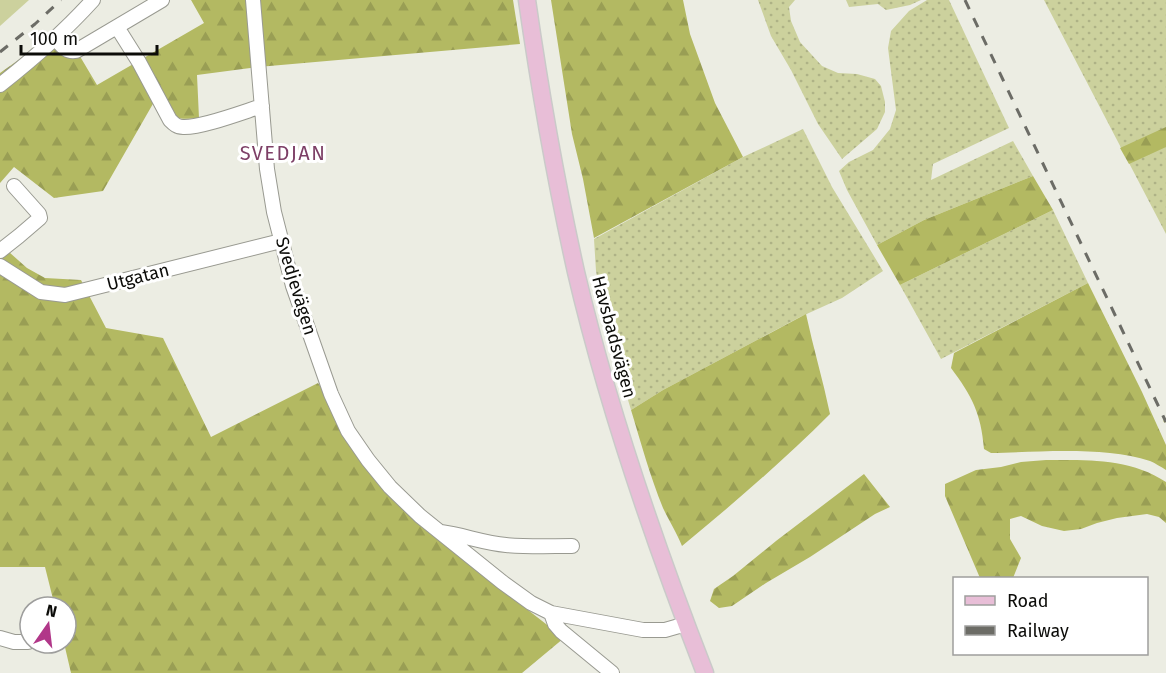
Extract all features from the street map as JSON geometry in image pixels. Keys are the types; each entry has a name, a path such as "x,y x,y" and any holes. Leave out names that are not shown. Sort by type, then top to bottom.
{"main road":[{"name":"Havsbadsvägen","path":"527,0 563,210 598,354 643,504 705,673"}],"street":[{"path":"0,85 55,38 93,0"},
{"path":"55,38 66,50 76,51 162,0"},
{"name":"Svedjevägen","path":"253,0 267,169 281,241 297,297 331,394 348,431 368,460 390,487 439,532 531,603 551,613 643,630 665,630 686,624"},
{"path":"117,27 175,125 184,127 200,125 262,106"},
{"path":"0,251 40,218 14,186"},
{"name":"Utgatan","path":"0,266 41,291 65,295 281,241"},
{"path":"439,532 504,545 572,546"},
{"name":"Svedjevägen","path":"551,613 555,624 561,631 612,673"},
{"path":"0,638 18,642"}],"green space":[{"path":"0,0 29,0 0,26"},
{"path":"191,0 513,0 520,44 258,67 197,75 199,118 174,117 154,102 103,191 54,198 14,167 0,183 0,73 48,39 75,48 97,85 204,23"},
{"path":"551,0 683,0 690,34 715,103 743,157 594,238 572,134"},
{"path":"758,0 795,0 789,7 791,21 800,42 822,66 838,73 857,74 875,79 881,86 885,112 877,129 842,159 818,124 771,36"},
{"path":"846,0 921,0 886,10 878,4 849,7"},
{"path":"927,0 949,0 1009,128 933,164 931,180 1013,141 1033,176 924,220 877,245 839,171 849,162 873,150 890,129 896,110 888,48 891,31 909,11"},
{"path":"1044,0 1166,0 1166,234"},
{"path":"1166,127 1166,147 1129,164 1120,148"},
{"path":"803,129 832,187 883,271 842,298 800,317 663,390 631,410 605,323 596,271 594,239 743,157"},
{"path":"1033,176 1053,210 900,285 877,245 924,220"},
{"path":"1053,210 1088,283 941,359 900,285"},
{"path":"0,244 27,268 45,278 81,280 106,328 163,338 211,437 318,383 404,506 453,552 564,638 522,673 71,673 67,655 78,655 78,595 52,595 45,567 0,567"},
{"path":"1088,283 1166,445 1166,470 1150,461 1112,453 1071,451 991,453 984,449 978,415 965,387 951,368 954,353"},
{"path":"806,314 830,414 758,482 682,546 658,496 631,410 663,390"},
{"path":"1077,460 1108,462 1138,468 1166,482 1166,523 1159,517 1147,514 1117,518 1081,529 1064,531 1042,526 1021,516 1010,519 1010,539 1021,558 1013,577 980,577 945,496 945,484 976,470 1021,462"},
{"path":"864,474 890,507 875,514 732,606 719,608 710,601 714,589"}],"railway":[{"path":"0,52 61,0"},
{"path":"965,0 1166,422"}],"district":[{"name":"SVEDJAN","path":"283,153"}]}
